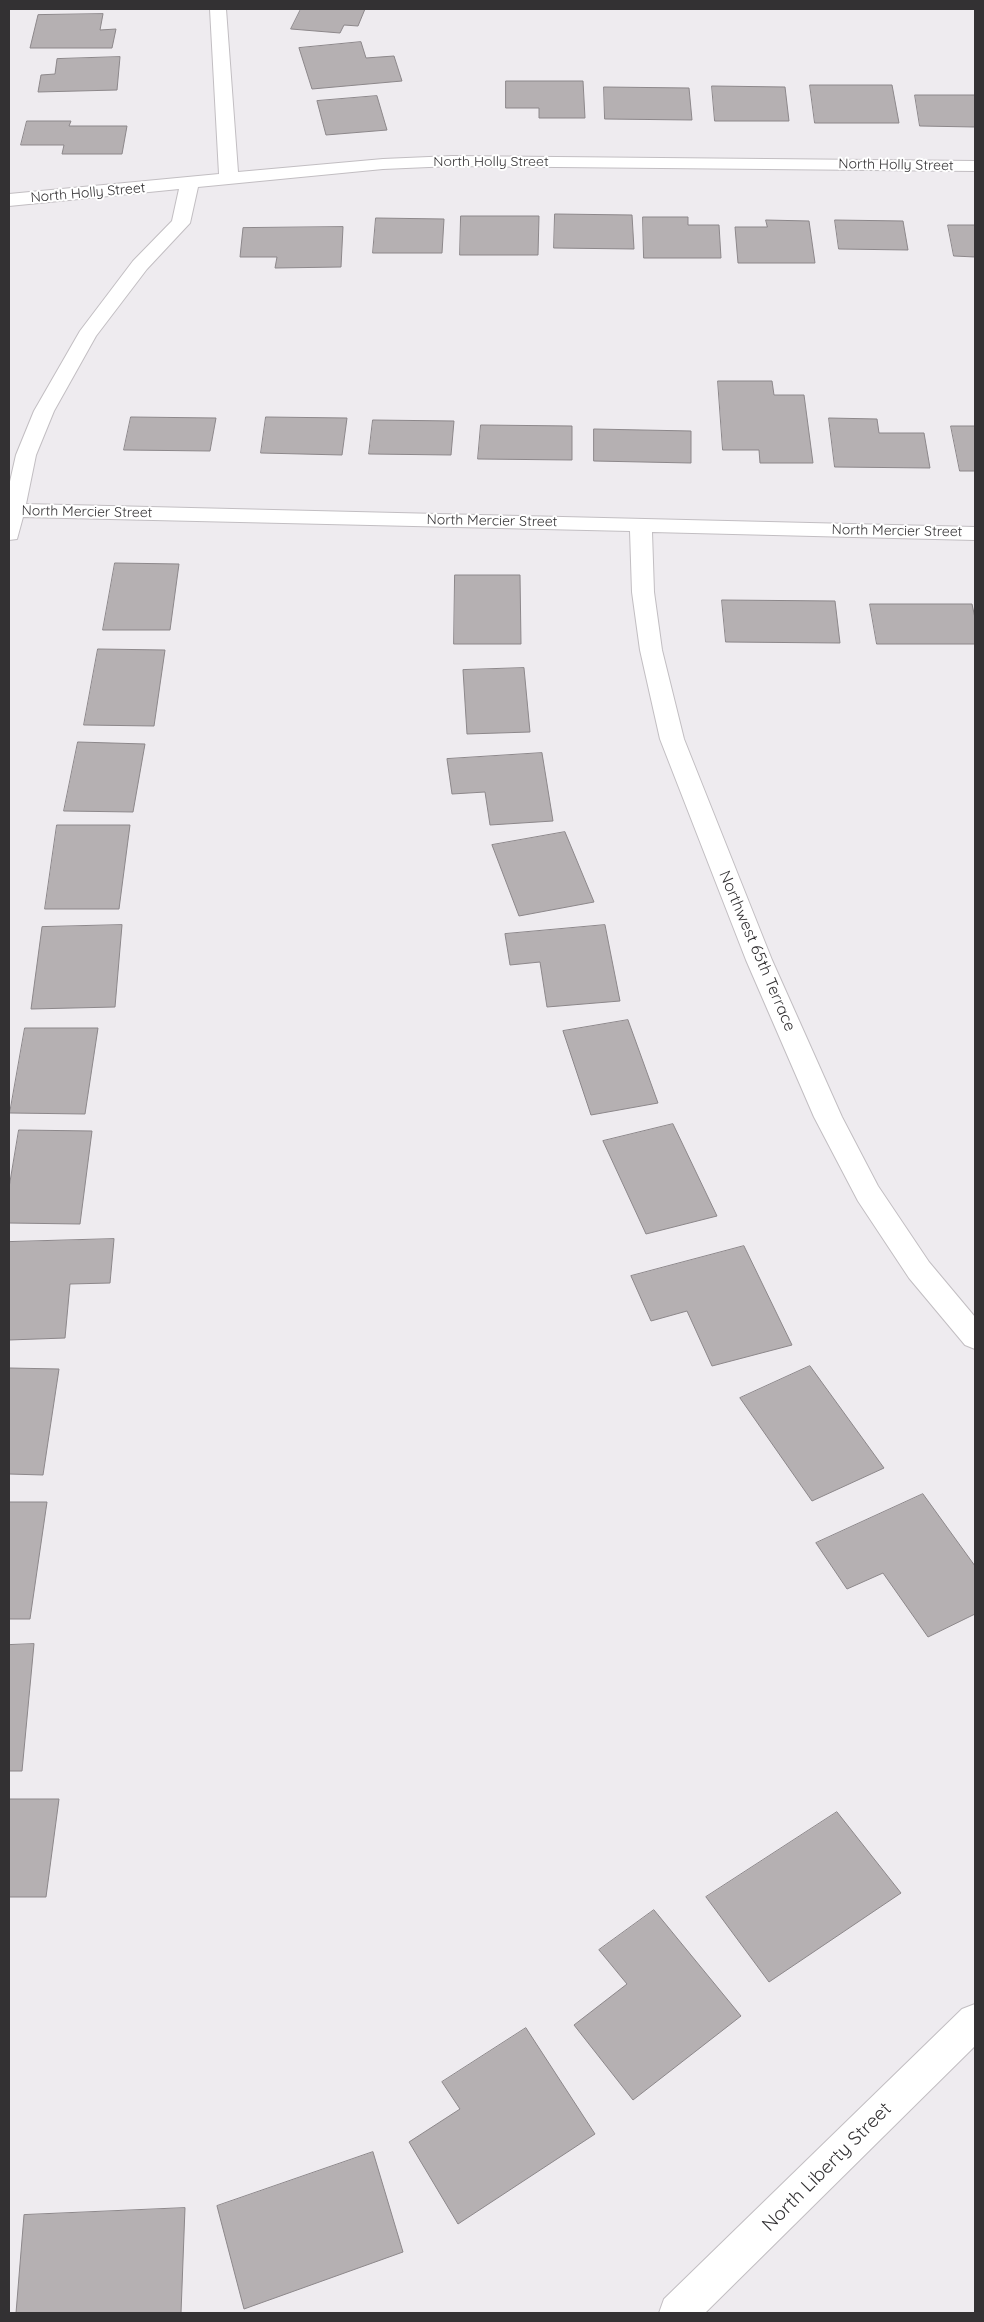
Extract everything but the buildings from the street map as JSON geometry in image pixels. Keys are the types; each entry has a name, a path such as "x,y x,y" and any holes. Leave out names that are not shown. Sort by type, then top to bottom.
{"street":[{"path":"218,9 229,180"},
{"name":"North Holly Street","path":"9,200 383,164 452,161 975,166"},
{"path":"9,534 11,510 26,455 44,411 87,334 140,265 181,223 189,184"},
{"name":"North Mercier Street","path":"11,510 975,533"},
{"name":"Northwest 65th Terrace","path":"641,525 643,592 651,650 672,739 759,960 828,1117 868,1193 919,1270 975,1338"},
{"name":"North Liberty Street","path":"678,2313 975,2021"}]}
